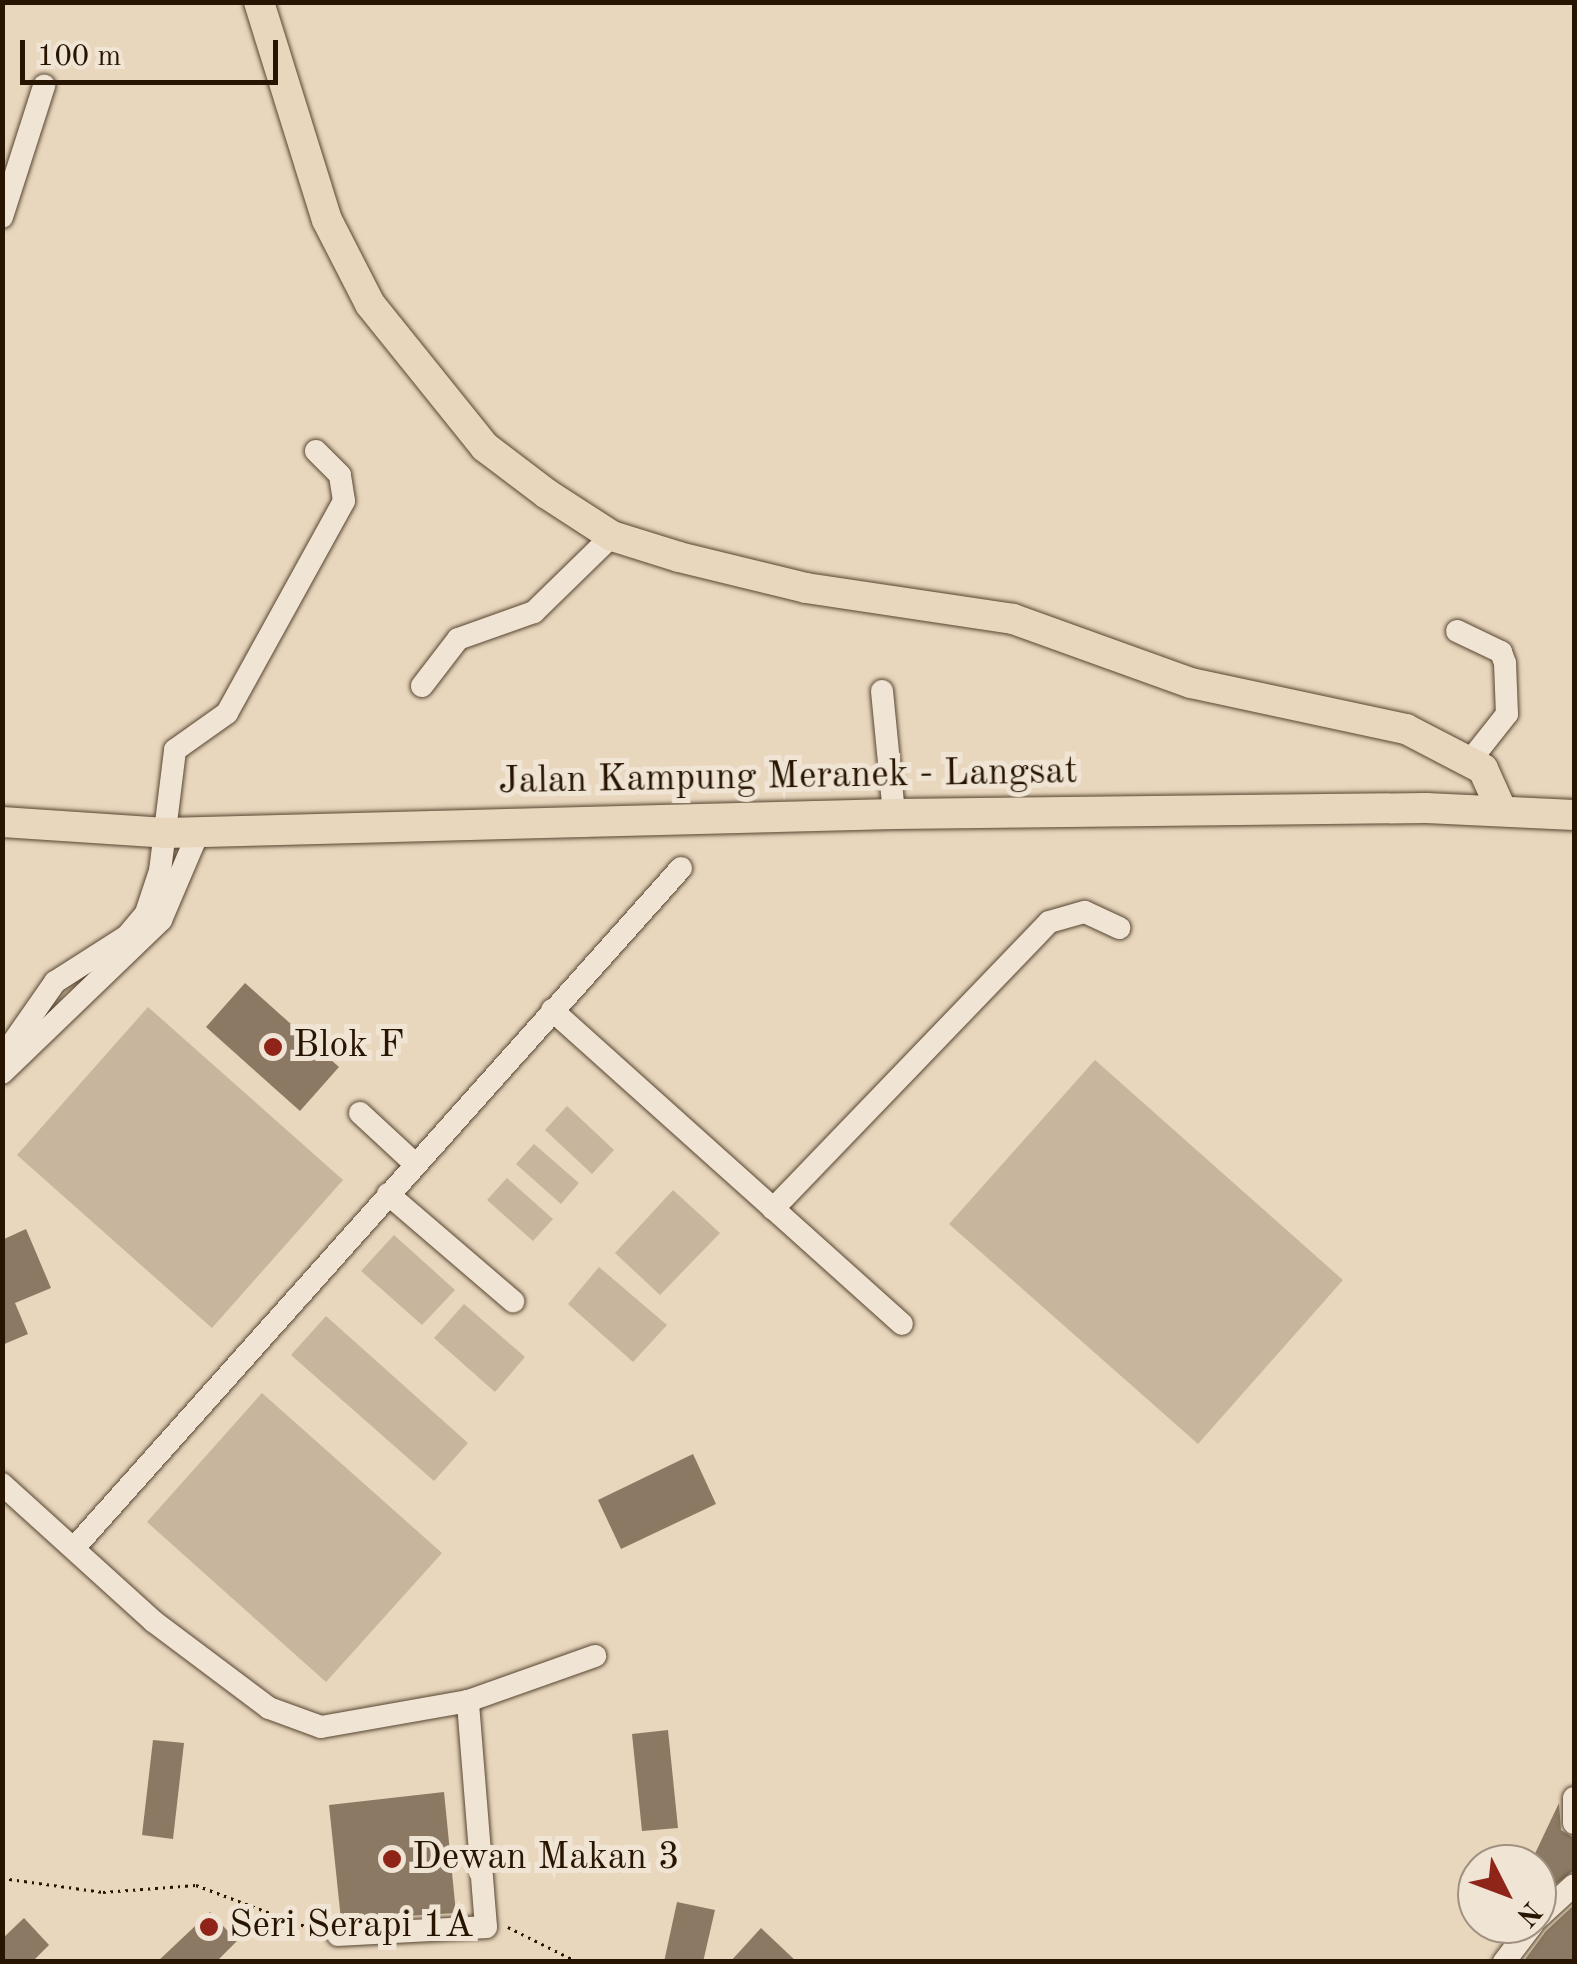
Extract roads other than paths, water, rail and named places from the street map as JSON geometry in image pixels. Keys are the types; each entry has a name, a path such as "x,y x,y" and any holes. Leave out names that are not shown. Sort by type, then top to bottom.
{"main road":[{"path":"258,2 327,220 370,304 485,447 612,536 806,588 1013,618 1190,684 1370,717 1573,815"},
{"path":"1470,809 1476,766"},
{"path":"1476,766 1501,809"},
{"name":"Jalan Kampung Meranek - Langsat","path":"2,822 166,833 894,814 1501,809 1573,815"}],"street":[{"path":"2,217 44,86"},
{"path":"2,1058 56,982 118,952 146,912 166,833 174,750 227,713 344,501 340,475 316,451"},
{"path":"422,686 458,639 534,612 612,536"},
{"path":"1457,631 1501,652 1506,663 1507,714 1476,766"},
{"path":"882,691 894,814"},
{"path":"2,1072 118,952 172,904 199,831"},
{"path":"74,1547 414,1162 681,868"},
{"path":"773,1208 1049,922 1085,912 1120,928"},
{"path":"552,1010 902,1324"},
{"path":"360,1113 414,1162"},
{"path":"388,1194 513,1301"},
{"path":"2,1484 153,1621 290,1718 321,1728 364,1726 468,1702 594,1656"},
{"path":"338,1935 486,1927 468,1702"},
{"path":"1574,1798 1574,1823"}],"place":[{"name":"Blok F","path":"273,1047"},
{"name":"Dewan Makan 3","path":"392,1859"},
{"name":"Seri Serapi 1A","path":"209,1927"}]}
